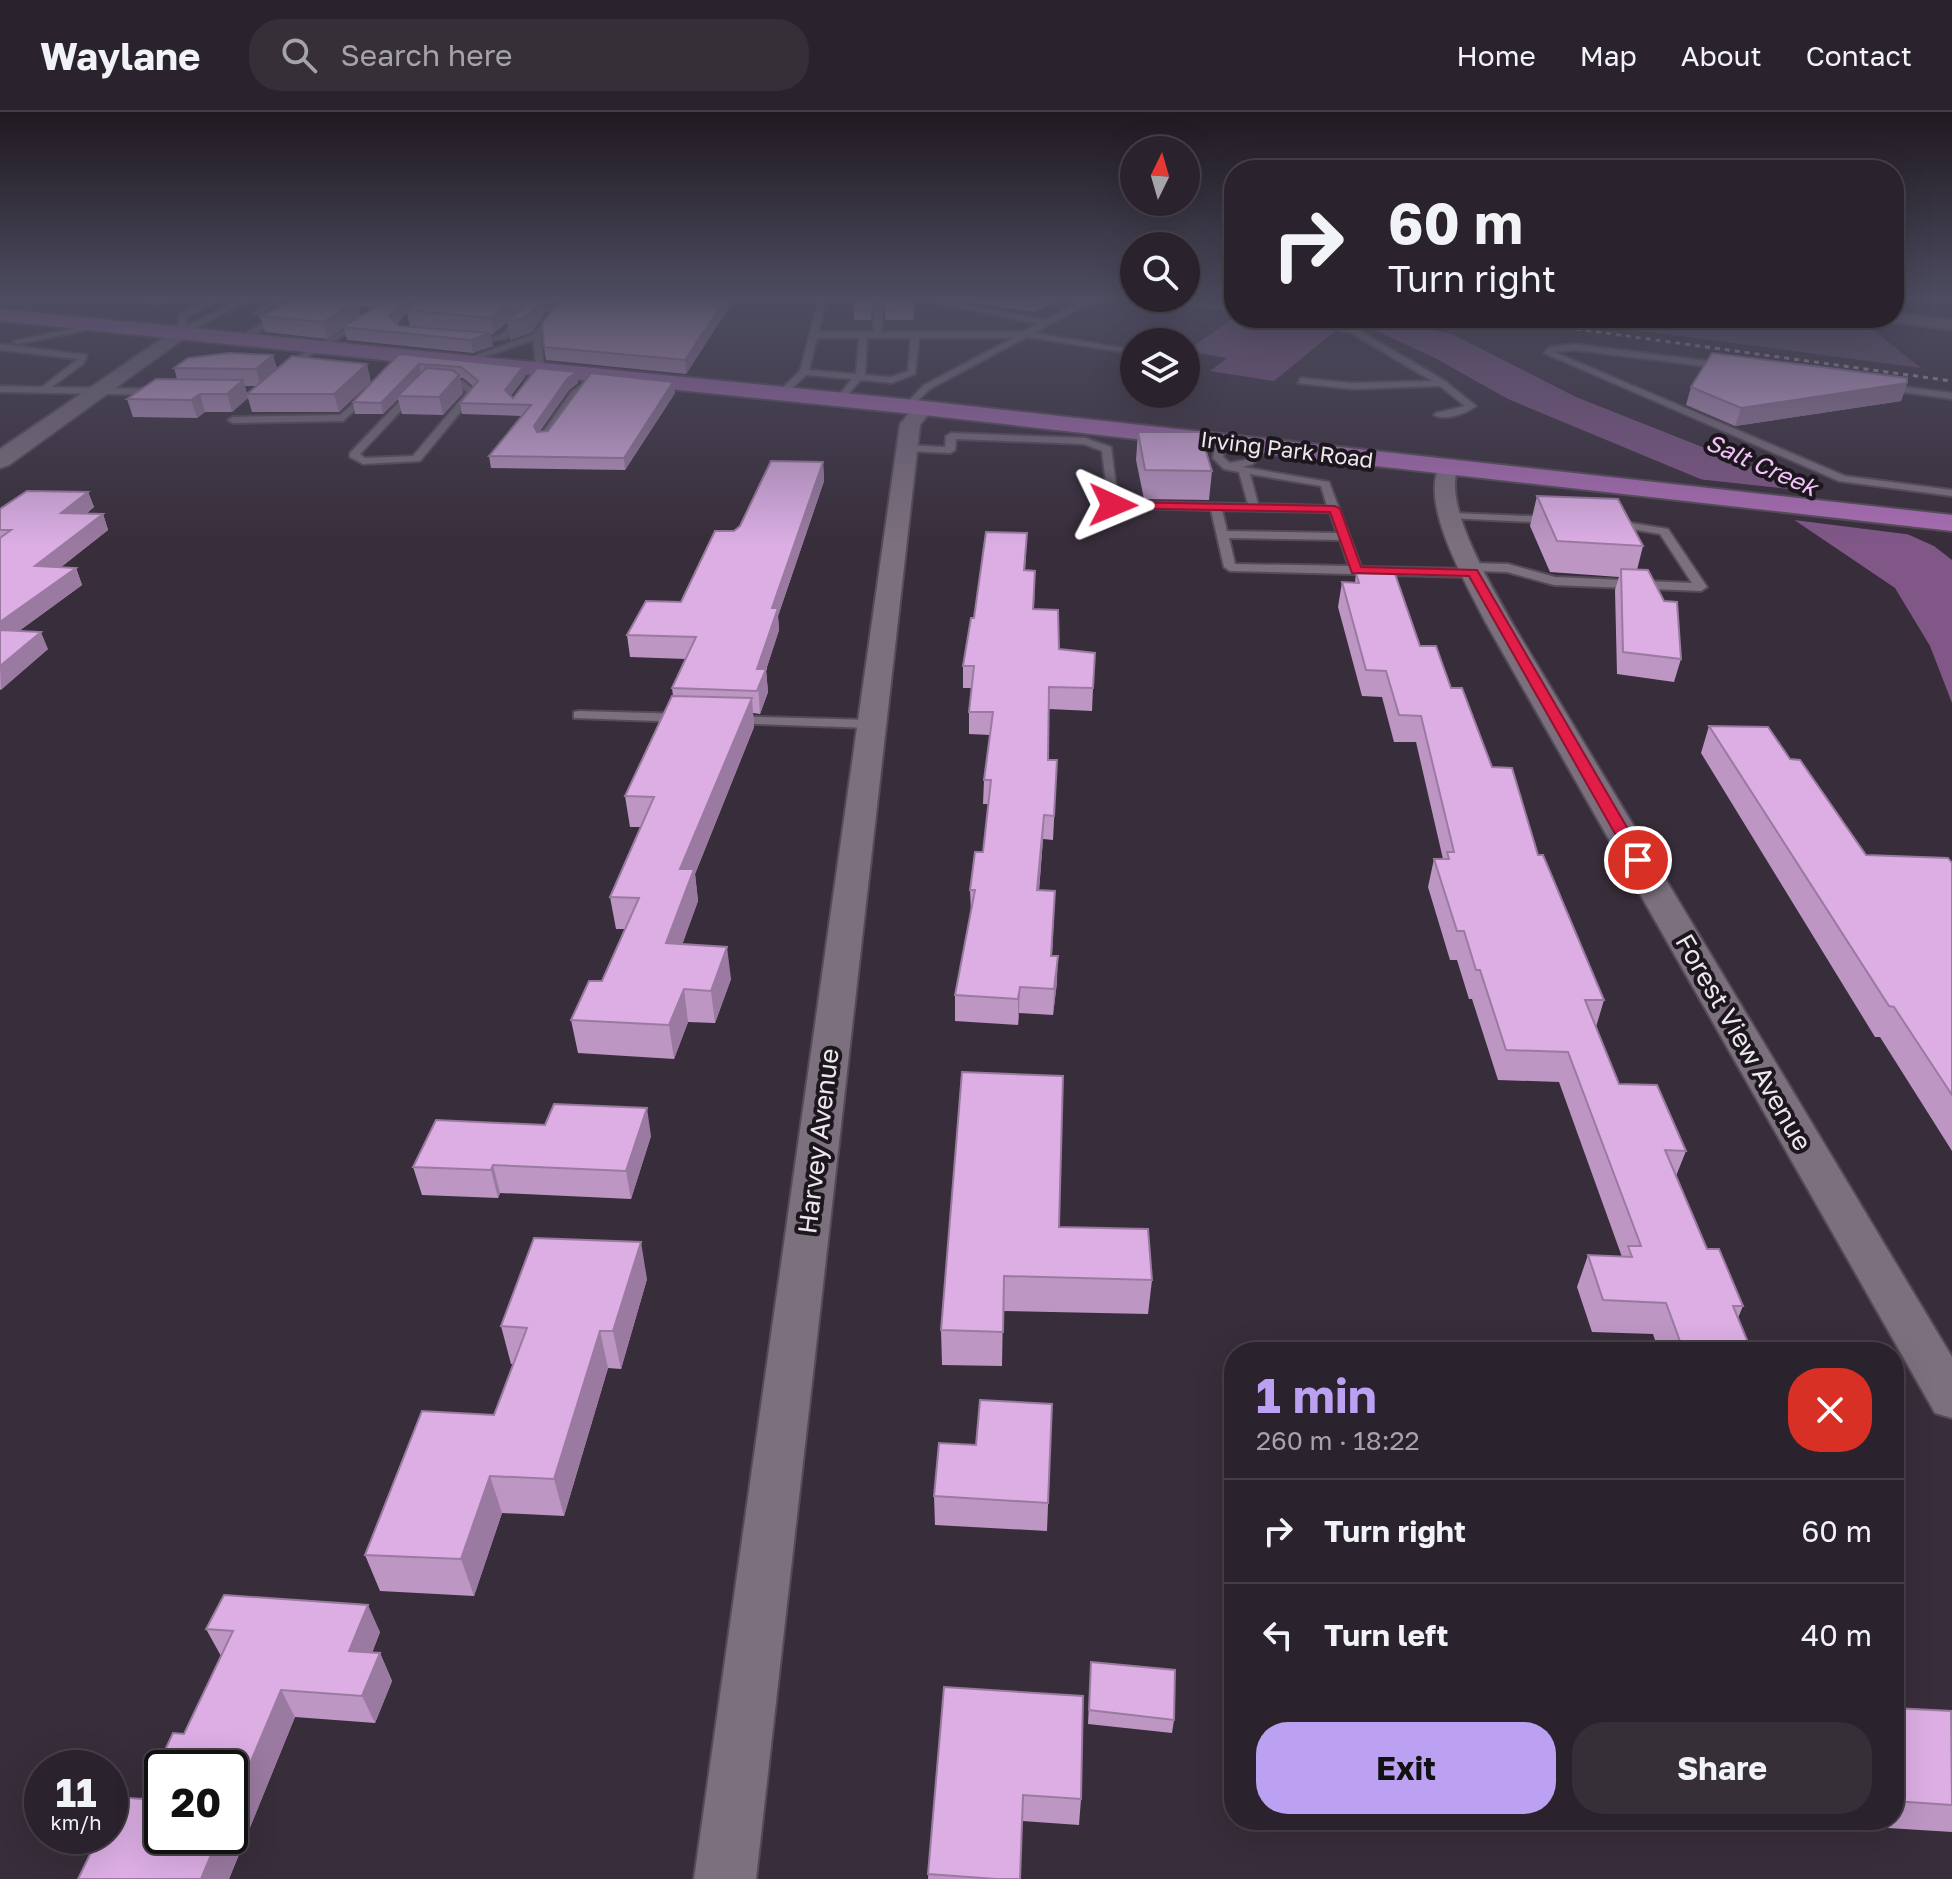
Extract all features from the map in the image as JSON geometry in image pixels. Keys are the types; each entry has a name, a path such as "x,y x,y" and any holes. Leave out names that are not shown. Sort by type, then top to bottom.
{"main road":[{"name":"Irving Park Road","path":"655,380 840,400 915,396 1022,429 1264,446 1952,523"}],"street":[{"path":"0,460 111,380"},
{"name":"Harvey Avenue","path":"725,1879 870,724 915,396"},
{"name":"Forest View Avenue","path":"1448,468 1442,482 1472,570 1952,1399"}],"lane":[{"path":"43,391 52,380"},
{"path":"425,380 354,455 363,461 416,459 472,392 460,383 438,380"},
{"path":"523,391 531,380"},
{"path":"781,394 795,380"},
{"path":"840,400 856,380"},
{"path":"893,380 915,396"},
{"path":"915,380 915,396"},
{"path":"915,396 941,380"},
{"path":"915,396 942,380"},
{"path":"1438,380 1471,406 1460,412 1439,415"},
{"path":"1612,380 1843,479 1952,493"},
{"path":"1301,381 1352,386 1442,383"},
{"path":"244,410 233,420 343,418 380,382"},
{"path":"1873,385 1952,396"},
{"path":"543,439 574,394 585,386"},
{"path":"0,389 95,392 168,389"},
{"path":"907,448 950,450 951,436 1022,429"},
{"path":"1090,434 1107,449 1113,505 1335,509"},
{"path":"1221,442 1218,458 1228,467 1325,484 1356,570"},
{"path":"1228,467 1249,462 1264,446"},
{"path":"1244,470 1254,508"},
{"path":"1216,507 1230,567 1356,570 1508,568 1554,581 1701,587 1664,531 1586,521"},
{"path":"1453,516 1571,520"},
{"path":"1222,534 1345,537"},
{"path":"579,715 870,724"}],"shaded area":[{"path":"1475,380 1543,380 1576,397 1798,485 1934,546 1952,560 1952,703 1930,646 1895,588 1787,515 1508,399"}],"pier":[{"path":"1688,478 1825,493 1921,536 1786,519"}],"building":[{"path":"154,380 242,380 227,394 200,394 191,400 127,399"},
{"path":"263,380 349,380 334,394 247,394"},
{"path":"374,380 403,380 381,403 353,402"},
{"path":"414,380 454,380 439,397 398,396"},
{"path":"512,380 505,390 513,398 527,380 566,380 534,426 537,432 548,431 585,380 673,382 624,458 489,456 531,405 460,403 478,381"},
{"path":"1695,380 1907,380 1907,383 1741,408 1691,387"},
{"path":"1138,432 1200,432 1212,471 1145,470"},
{"path":"771,461 823,462 772,608 778,608 757,669 766,669 757,691 672,688 696,637 627,635 646,601 681,602 715,531 734,531 740,526"},
{"path":"27,491 88,492 61,513 103,514 35,566 76,568 0,622 0,538 11,530 0,530 0,509"},
{"path":"1537,496 1618,499 1643,546 1557,541"},
{"path":"986,532 1027,533 1024,570 1035,571 1033,609 1058,610 1059,649 1095,653 1093,688 1049,687 1048,760 1057,760 1054,816 1044,815 1037,890 1055,891 1051,956 1058,956 1054,989 1020,987 1018,999 955,995 975,890 970,890 975,852 983,852 991,780 984,780 993,712 969,712 974,666 963,666 971,618 974,618"},
{"path":"1621,569 1648,570 1664,601 1677,602 1681,659 1623,652"},
{"path":"1356,573 1395,574 1420,646 1436,646 1451,688 1462,688 1492,767 1512,768 1538,855 1543,855 1604,1000 1585,1000 1619,1084 1657,1085 1686,1151 1665,1150 1707,1249 1719,1249 1743,1306 1733,1306 1748,1342 1680,1342 1666,1303 1603,1300 1588,1255 1632,1257 1628,1246 1641,1246 1568,1052 1506,1050 1480,970 1476,970 1464,931 1457,931 1434,859 1449,859 1447,852 1454,852 1421,716 1399,715 1386,671 1366,670 1342,582 1359,583"},
{"path":"0,630 41,632 0,666"},
{"path":"672,696 752,698 680,869 694,869 666,943 727,947 711,991 684,989 669,1025 571,1020 589,981 602,981 639,898 610,897 654,797 625,796"},
{"path":"1709,726 1768,727 1790,759 1800,760 1866,855 1948,858 1952,863 1952,1095 1894,1007 1889,1006"},
{"path":"962,1072 1063,1076 1059,1227 1148,1229 1152,1280 1004,1276 1003,1332 941,1330"},
{"path":"554,1104 647,1108 626,1171 493,1165 491,1170 413,1167 436,1120 545,1125"},
{"path":"534,1238 641,1242 613,1331 600,1331 554,1479 490,1476 461,1559 365,1555 422,1411 494,1415 527,1328 501,1326"},
{"path":"980,1400 1052,1404 1048,1503 934,1496 939,1443 976,1445"},
{"path":"224,1595 368,1605 349,1651 380,1653 362,1696 281,1690 248,1768 248,1750 165,1750 173,1733 184,1734 233,1631 206,1629"},
{"path":"1091,1662 1175,1670 1174,1720 1089,1710"},
{"path":"944,1687 1083,1696 1081,1799 1023,1795 1020,1879 928,1874"},
{"path":"1904,1709 1951,1711 1952,1805 1904,1802"},
{"path":"144,1795 144,1854 211,1854 201,1879 78,1879 90,1854 128,1854 128,1798 142,1799"}],"route":[{"path":"1113,505 1335,509 1356,570 1473,573 1638,860"}],"water label":[{"name":"Salt Creek","path":"1762,464"}]}
